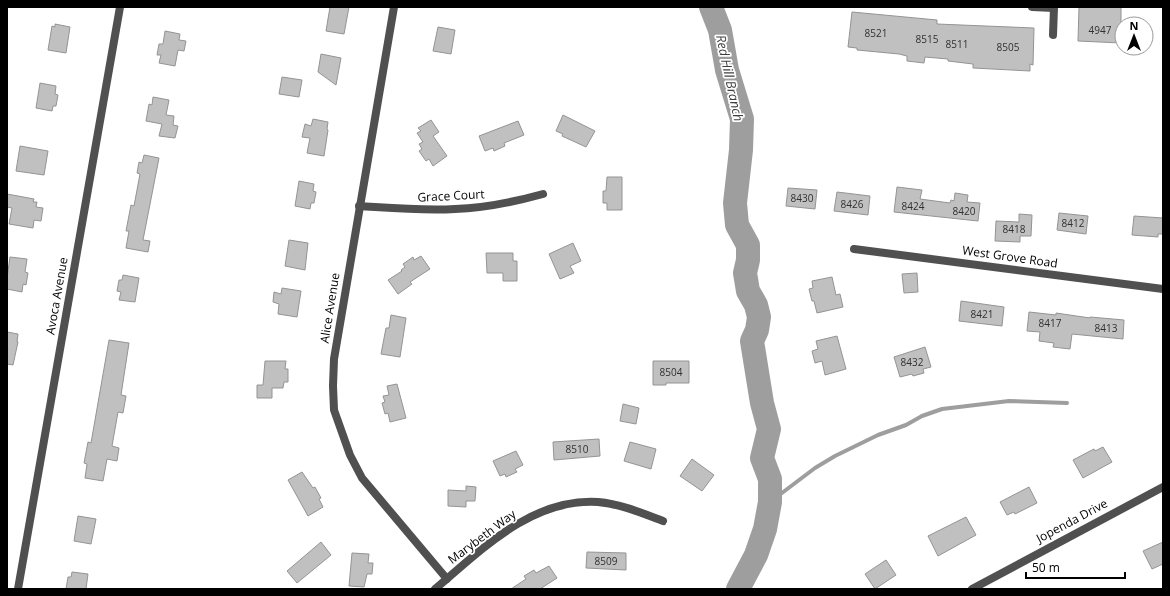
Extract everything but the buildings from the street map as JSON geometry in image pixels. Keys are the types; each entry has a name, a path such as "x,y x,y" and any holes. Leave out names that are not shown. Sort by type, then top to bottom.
{"street":[{"name":"Avoca Avenue","path":"18,589 120,7"},
{"name":"Alice Avenue","path":"394,7 334,359 334,410 350,455 362,478 447,579"},
{"path":"1032,7 1054,7 1053,35"},
{"name":"Grace Court","path":"359,206 420,210 456,209 513,202 543,194"},
{"name":"West Grove Road","path":"854,249 1163,289"},
{"name":"Jopenda Drive","path":"972,589 1163,487"},
{"name":"Marybeth Way","path":"436,589 507,530 528,518 549,509 573,504 598,502 624,506 663,521"}],"waterway":[{"name":"Red Hill Branch","path":"711,7 720,30 727,70 742,119 741,150 735,203 737,225 748,245 748,260 745,273 748,291 756,305 759,317 757,330 752,341 762,403 769,429 762,458 770,479 770,502 765,529 756,555 738,589"},
{"path":"770,502 815,468 835,456 878,435 906,425 922,416 942,409 1009,401 1067,403"}]}
